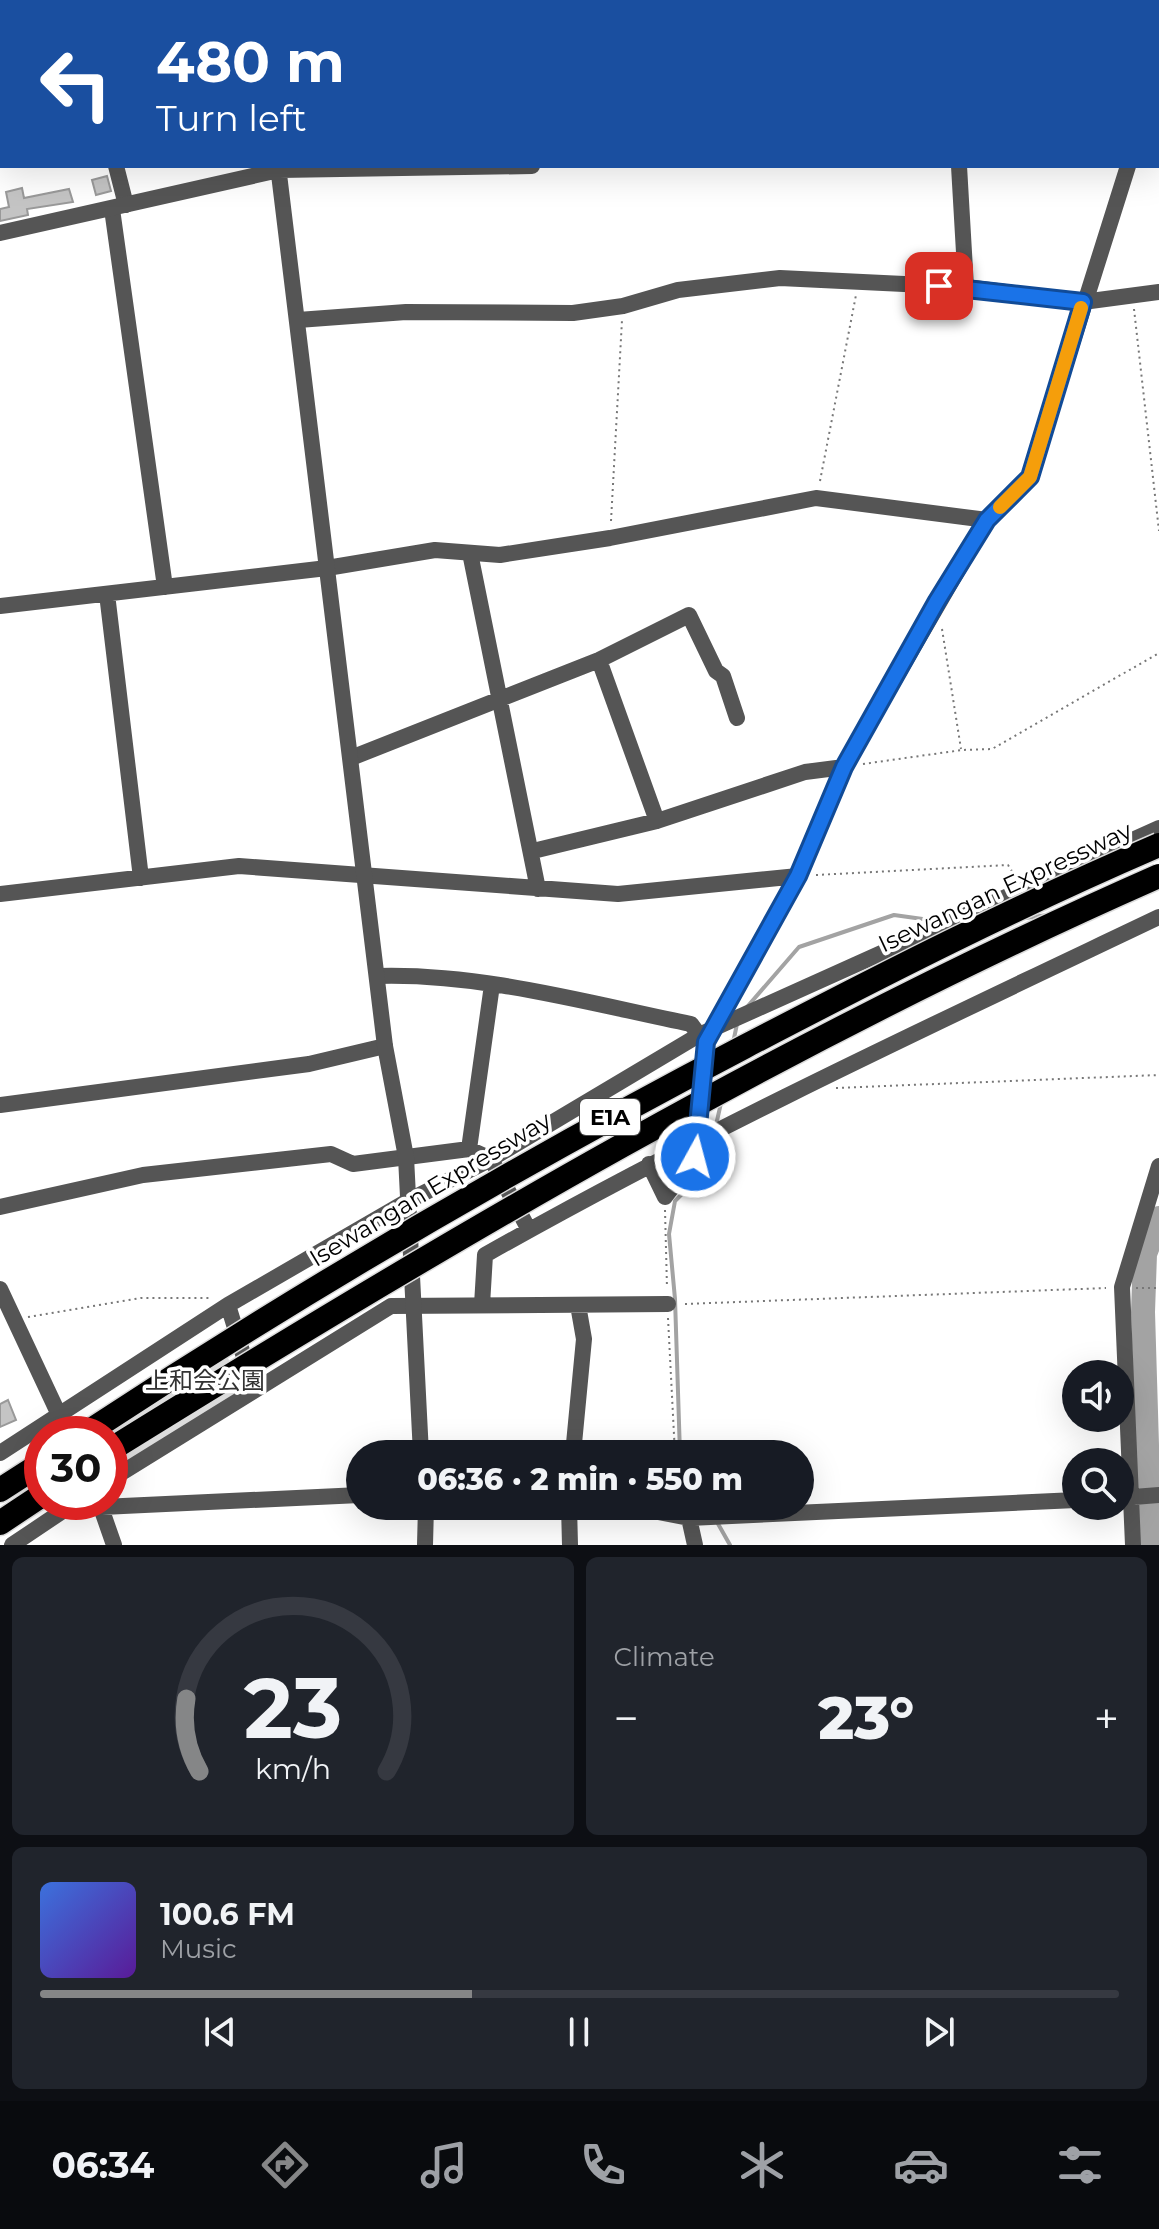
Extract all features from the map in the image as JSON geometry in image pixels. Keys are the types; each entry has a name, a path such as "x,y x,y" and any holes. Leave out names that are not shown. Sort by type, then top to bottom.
{"highway":[{"name":"Isewangan Expressway","path":"114,1416 364,1259 591,1127 949,941 1159,845"},
{"name":"E1A","path":"128,1439 354,1299 606,1152 807,1044 1159,876"},
{"path":"0,1490 24,1475"},
{"path":"0,1523 24,1507"}],"street":[{"path":"116,168 165,587"},
{"path":"0,233 278,168 385,1046 406,1157 420,1440"},
{"path":"959,168 966,287"},
{"path":"649,1164 665,1197 695,1157 706,1042 798,876 844,767 937,601 987,520 1030,477 1127,168"},
{"path":"298,320 406,312 573,313 623,306 678,290 780,278 966,287 1083,302 1159,292"},
{"path":"0,606 327,568 435,550 500,555 610,538 816,498 987,520"},
{"path":"470,553 533,851 538,889"},
{"path":"107,594 141,878"},
{"path":"351,758 599,660 689,615 716,671 723,676 737,718"},
{"path":"599,660 657,821"},
{"path":"533,851 657,821 805,772 844,767"},
{"path":"0,1453 228,1305 406,1202 491,1159 699,1035 1159,828"},
{"path":"0,894 239,866 366,878 618,894 798,876"},
{"path":"482,1305 485,1255 649,1164 809,1083 1159,917"},
{"path":"377,976 426,974 492,985 691,1024 699,1035"},
{"path":"469,1149 492,985"},
{"path":"0,1105 309,1064 385,1046"},
{"path":"0,1207 143,1175 331,1154 353,1164 469,1149 491,1159 529,1230"},
{"path":"1128,1448 1124,1288 1159,1166"},
{"path":"0,1289 59,1414"},
{"path":"128,1469 391,1306 668,1304"},
{"path":"228,1305 254,1390"},
{"path":"574,1440 584,1339 578,1305"},
{"path":"1134,1497 1159,1495"},
{"path":"128,1504 346,1496"},
{"path":"814,1512 1062,1501"},
{"path":"12,1545 49,1520"},
{"path":"105,1520 114,1545"},
{"path":"425,1545 426,1520"},
{"path":"569,1520 570,1545"},
{"path":"689,1520 695,1545"},
{"path":"1131,1520 1133,1545"}],"path":[{"path":"816,498 858,283"},
{"path":"1133,296 1159,531"},
{"path":"610,538 623,306"},
{"path":"937,601 962,750"},
{"path":"844,767 962,750 992,749 1159,653"},
{"path":"798,876 1008,865 1023,891"},
{"path":"809,1083 809,1089 1159,1075"},
{"path":"665,1197 674,1440"},
{"path":"668,1304 1159,1288"},
{"path":"15,1319 141,1298 208,1296 228,1305"}],"green space":[{"name":"上和会公園","path":"216,1338 246,1389 128,1460 128,1416 106,1416"}],"building":[{"path":"107,176 111,191 96,195 92,180"},
{"path":"22,188 24,198 69,189 73,202 27,209 28,215 0,221 0,209 9,207 6,192"},
{"path":"8,1400 16,1420 0,1427 0,1404"}],"waterway":[{"path":"747,1007 799,947 894,915 937,921"},
{"path":"1025,918 1048,915"},
{"path":"733,1043 737,1024"},
{"path":"716,1125 721,1103"},
{"path":"680,1440 675,1299 669,1234 675,1201 699,1177 712,1141"},
{"path":"1150,1545 1143,1312 1145,1254 1159,1218"},
{"path":"717,1522 730,1545"}],"slow traffic":[{"path":"1000,507 1030,477 1081,308"}],"route":[{"path":"695,1157 706,1042 798,876 844,767 937,601 987,520 1030,477 1083,302 939,286"}]}
